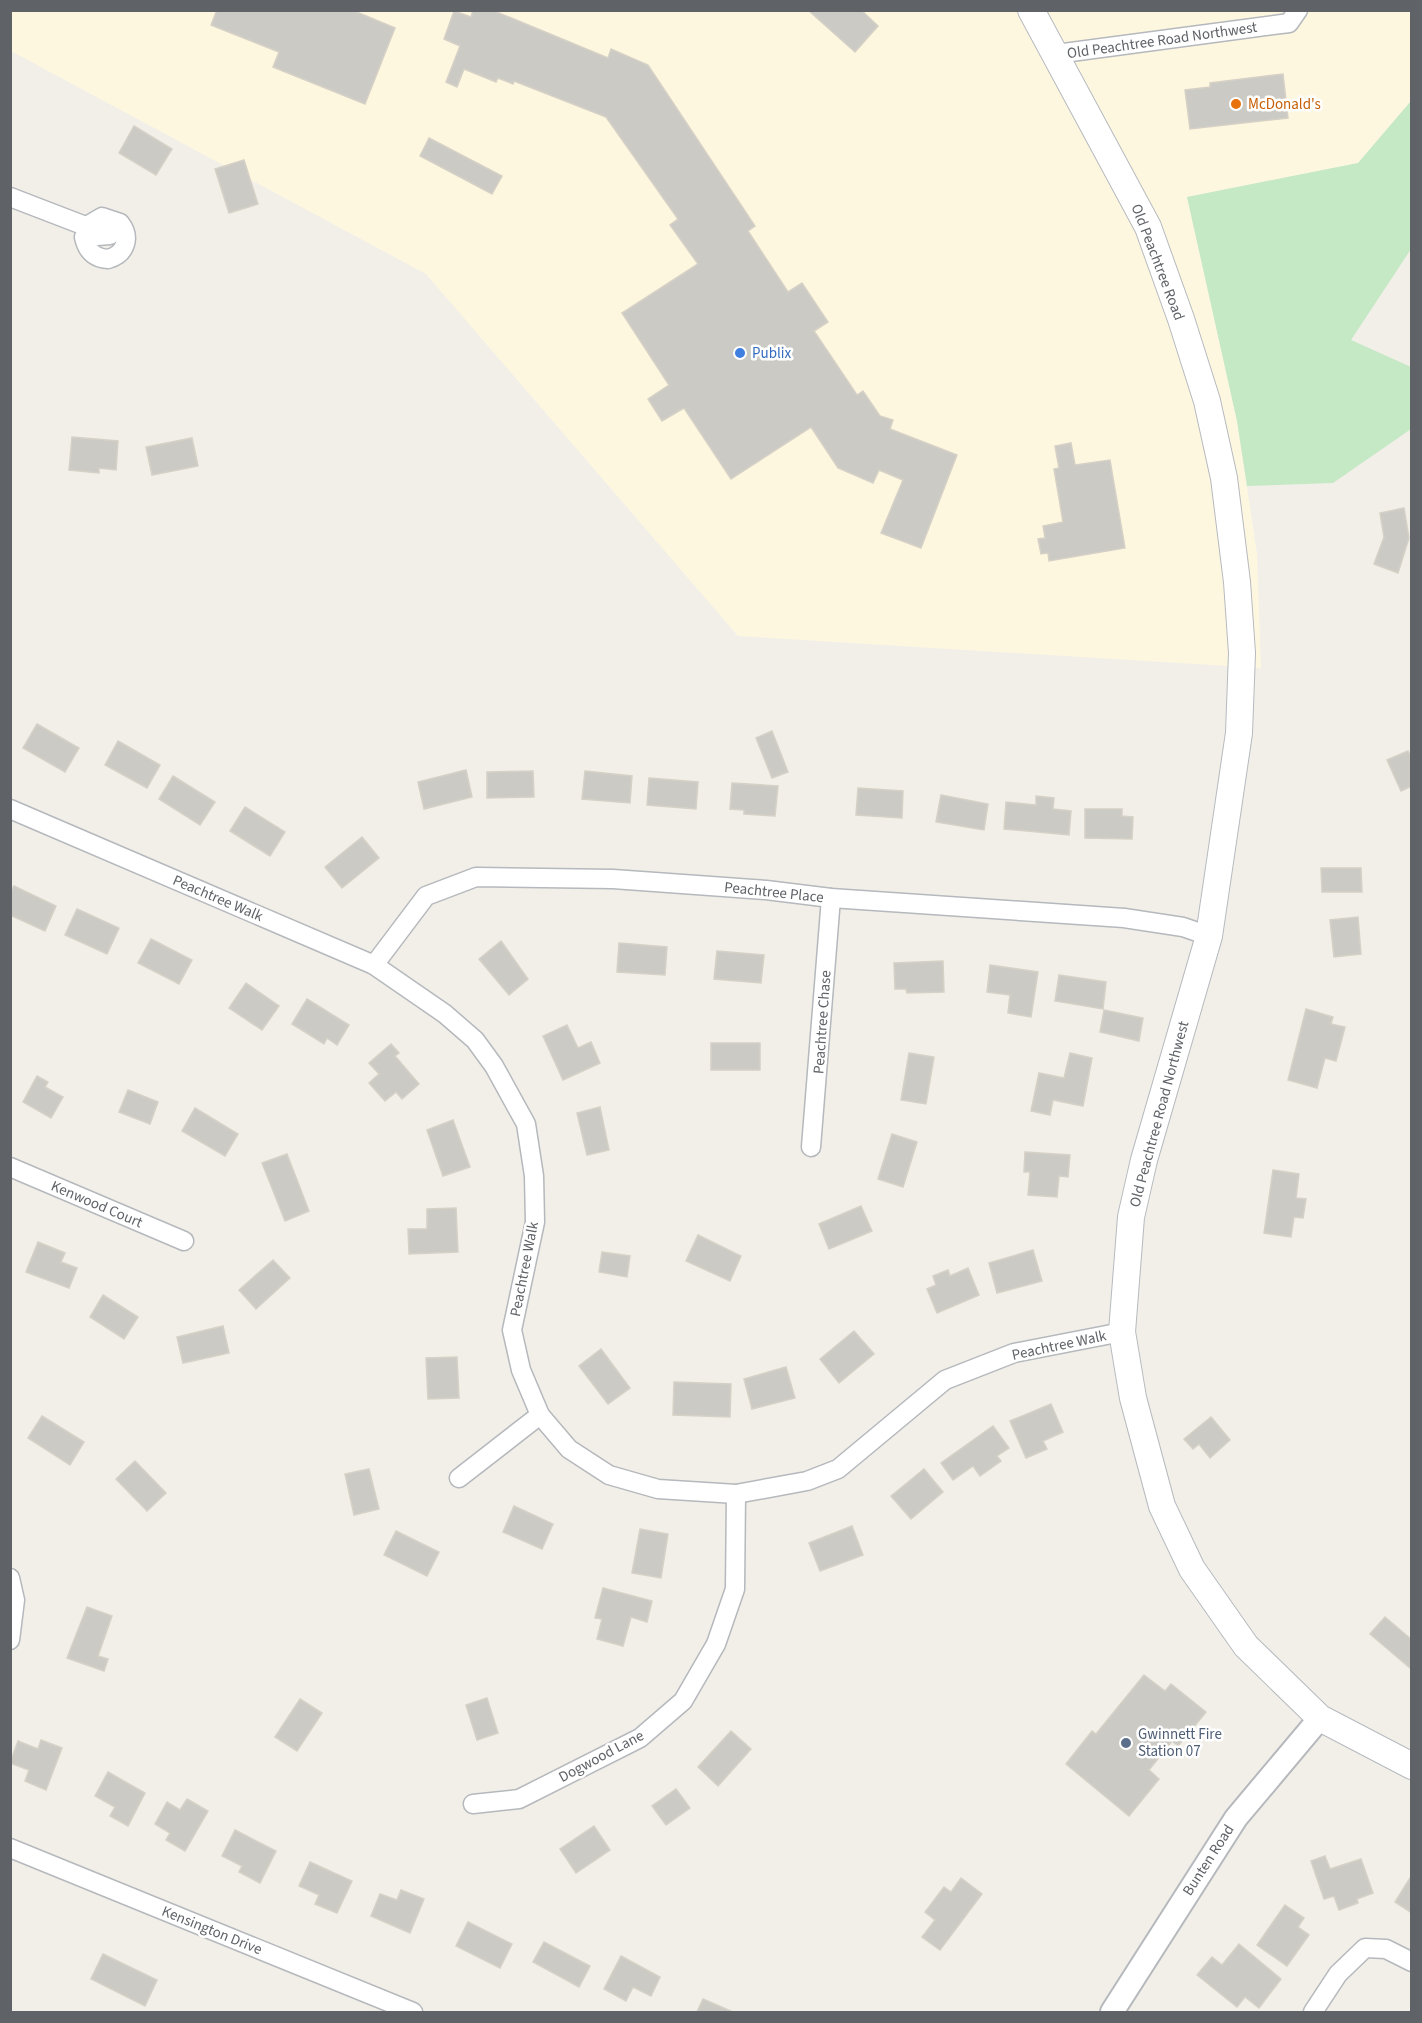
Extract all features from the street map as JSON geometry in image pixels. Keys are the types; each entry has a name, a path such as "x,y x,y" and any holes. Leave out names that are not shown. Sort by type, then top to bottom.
{"main road":[{"name":"Old Peachtree Road","path":"1031,10 1148,227 1207,401 1233,532"},
{"name":"Old Peachtree Road Northwest","path":"1233,532 1242,653 1239,733 1209,936 1145,1157 1131,1217 1122,1332 1133,1398 1151,1470 1162,1506 1192,1569 1246,1646 1320,1718 1412,1766"}],"street":[{"name":"Old Peachtree Road Northwest","path":"1056,54 1289,23 1298,10"},
{"path":"10,197 110,235"},
{"name":"Peachtree Walk","path":"10,809 374,965 445,1014 475,1040 494,1066 526,1124 534,1176 535,1222 512,1330 521,1370 540,1415 569,1449 609,1475 658,1489 736,1494 807,1481 838,1469 945,1380 1014,1353 1122,1332"},
{"name":"Peachtree Place","path":"374,965 426,896 476,877 613,879 766,890 831,898 1124,918 1183,927 1209,936"},
{"name":"Peachtree Chase","path":"811,1147 831,898"},
{"name":"Kenwood Court","path":"10,1167 184,1241"},
{"path":"459,1478 540,1415"},
{"name":"Dogwood Lane","path":"473,1804 519,1799 640,1738 683,1701 716,1644 735,1588 736,1494"},
{"path":"10,1578 15,1600 10,1640"},
{"name":"Bunten Road","path":"1112,2013 1236,1818 1320,1718"},
{"name":"Kensington Drive","path":"10,1848 413,2013"},
{"path":"1313,2013 1338,1974 1365,1948 1386,1949 1412,1962"}],"shaded area":[{"path":"10,11 1411,11 1411,101 1358,163 1187,197 1237,421 1257,554 1261,668 738,636 426,274 11,51"}],"green space":[{"path":"1411,101 1411,249 1351,340 1411,367 1411,429 1333,483 1247,486 1237,421 1187,197 1358,163"}],"building":[{"path":"217,10 352,10 395,28 365,104 273,67 279,52 211,25"},
{"path":"473,10 492,10 608,58 611,49 648,65 755,226 748,231 788,292 802,283 828,322 814,331 857,395 863,391 880,416 893,420 890,429 957,455 921,548 881,533 903,480 879,470 873,483 838,468 811,427 731,479 684,408 662,421 648,399 669,385 622,313 698,264 670,225 678,219 606,117 514,81 513,84 498,78 496,82 464,69 457,87 446,82 460,46 444,39 454,11 471,17"},
{"path":"808,10 861,10 878,26 855,52"},
{"name":"McDonald's","path":"1283,74 1288,118 1190,129 1185,90 1210,87 1210,83"},
{"path":"134,126 172,149 156,175 119,153"},
{"path":"429,138 502,176 492,194 420,156"},
{"path":"244,160 258,204 229,213 215,169"},
{"path":"72,437 118,441 116,470 99,468 99,473 69,470"},
{"path":"192,438 198,466 152,475 146,447"},
{"path":"1071,443 1075,465 1110,460 1125,548 1049,561 1048,553 1041,554 1038,539 1045,538 1043,526 1063,522 1054,469 1059,468 1055,446"},
{"path":"1404,508 1409,538 1398,573 1374,564 1384,537 1380,513"},
{"path":"37,724 79,748 65,772 23,748"},
{"path":"772,731 788,772 772,778 756,738"},
{"path":"118,741 160,765 147,788 105,765"},
{"path":"1408,751 1412,758 1412,786 1401,791 1387,760"},
{"path":"466,770 472,797 424,809 418,782"},
{"path":"533,771 534,797 487,798 487,772"},
{"path":"585,771 632,776 630,803 582,799"},
{"path":"173,776 215,802 200,825 159,799"},
{"path":"649,778 698,782 696,809 647,805"},
{"path":"732,783 778,786 775,816 744,814 744,810 730,809"},
{"path":"858,788 903,791 902,818 856,815"},
{"path":"941,795 988,804 984,830 936,822"},
{"path":"1036,796 1054,798 1053,809 1071,811 1069,835 1004,829 1006,802 1036,805"},
{"path":"245,807 285,832 270,856 230,831"},
{"path":"1085,809 1122,809 1122,816 1133,817 1132,839 1085,838"},
{"path":"362,837 379,858 342,888 325,867"},
{"path":"1321,868 1361,868 1362,892 1322,892"},
{"path":"14,886 56,906 45,931 10,915 10,894"},
{"path":"77,909 119,928 107,954 65,935"},
{"path":"1358,917 1361,954 1334,957 1330,920"},
{"path":"151,939 192,960 179,984 138,963"},
{"path":"501,941 528,979 509,995 479,959"},
{"path":"619,943 667,947 665,975 617,972"},
{"path":"717,951 764,955 761,983 714,979"},
{"path":"943,961 944,992 907,993 906,989 895,989 894,963"},
{"path":"990,965 1038,972 1031,1017 1008,1013 1010,995 987,992"},
{"path":"1059,975 1106,982 1103,1009 1055,1001"},
{"path":"246,983 279,1006 262,1030 229,1008"},
{"path":"307,999 349,1025 337,1045 327,1038 324,1044 292,1024"},
{"path":"1306,1009 1333,1017 1331,1024 1345,1027 1336,1061 1325,1058 1317,1088 1288,1080"},
{"path":"1104,1010 1143,1018 1139,1041 1100,1032"},
{"path":"567,1025 578,1048 591,1042 600,1063 563,1080 543,1036"},
{"path":"711,1043 760,1043 760,1070 711,1070"},
{"path":"391,1044 399,1053 395,1056 419,1084 402,1099 396,1092 385,1101 369,1083 379,1074 369,1063"},
{"path":"909,1053 934,1057 926,1104 901,1100"},
{"path":"1070,1053 1092,1058 1083,1106 1053,1100 1050,1115 1031,1111 1039,1073 1064,1078"},
{"path":"37,1076 48,1082 45,1087 63,1097 51,1118 23,1102"},
{"path":"128,1090 158,1102 150,1124 119,1112"},
{"path":"600,1107 609,1150 587,1155 577,1113"},
{"path":"195,1108 238,1134 225,1156 182,1131"},
{"path":"453,1120 470,1167 443,1176 427,1130"},
{"path":"892,1134 917,1142 903,1187 878,1179"},
{"path":"1025,1152 1070,1155 1068,1177 1059,1176 1057,1197 1028,1195 1030,1172 1024,1172"},
{"path":"287,1154 309,1211 285,1221 262,1163"},
{"path":"1273,1170 1299,1174 1296,1198 1306,1199 1303,1218 1294,1217 1291,1237 1264,1233"},
{"path":"861,1206 872,1231 829,1249 819,1224"},
{"path":"456,1208 458,1252 409,1254 408,1229 427,1229 427,1209"},
{"path":"698,1235 741,1256 730,1281 686,1261"},
{"path":"38,1242 65,1253 61,1262 77,1268 69,1288 26,1272"},
{"path":"1033,1250 1042,1281 997,1293 989,1263"},
{"path":"602,1252 630,1256 627,1277 599,1272"},
{"path":"273,1260 290,1278 256,1309 239,1290"},
{"path":"968,1268 979,1295 937,1313 927,1289 936,1285 933,1276 948,1270 950,1276"},
{"path":"103,1295 138,1317 124,1339 90,1317"},
{"path":"223,1326 229,1353 183,1363 177,1337"},
{"path":"854,1331 874,1354 839,1383 820,1359"},
{"path":"601,1349 630,1388 608,1404 579,1366"},
{"path":"457,1357 459,1398 428,1399 426,1358"},
{"path":"786,1367 795,1398 752,1409 744,1379"},
{"path":"674,1382 731,1384 730,1417 673,1415"},
{"path":"1051,1404 1063,1432 1043,1441 1047,1449 1026,1458 1010,1421"},
{"path":"42,1416 84,1442 70,1465 28,1438"},
{"path":"1211,1417 1230,1440 1210,1458 1199,1444 1193,1449 1184,1439"},
{"path":"993,1426 1009,1448 997,1456 1001,1461 980,1476 973,1466 953,1480 941,1463"},
{"path":"135,1461 166,1493 147,1511 116,1479"},
{"path":"369,1469 379,1509 354,1515 345,1474"},
{"path":"924,1469 943,1492 911,1519 891,1496"},
{"path":"514,1506 553,1524 542,1549 503,1532"},
{"path":"852,1526 863,1555 820,1571 809,1543"},
{"path":"640,1529 668,1534 661,1578 632,1573"},
{"path":"396,1531 439,1552 427,1576 384,1555"},
{"path":"603,1588 652,1601 647,1622 631,1617 623,1646 597,1639 602,1619 595,1618"},
{"path":"87,1607 112,1616 98,1656 108,1659 104,1671 67,1658"},
{"path":"1385,1617 1412,1640 1410,1668 1370,1634"},
{"name":"Gwinnett Fire Station 07","path":"1144,1675 1165,1691 1171,1684 1206,1712 1178,1746 1172,1741 1149,1770 1159,1779 1129,1816 1066,1764 1092,1731 1096,1734"},
{"path":"487,1698 498,1733 477,1740 466,1705"},
{"path":"300,1699 322,1713 297,1751 275,1737"},
{"path":"731,1731 751,1749 718,1786 698,1767"},
{"path":"41,1740 62,1748 46,1790 25,1781 29,1770 10,1763 18,1741 38,1749"},
{"path":"108,1772 145,1793 128,1826 110,1816 115,1807 95,1796"},
{"path":"676,1789 690,1808 666,1825 652,1806"},
{"path":"187,1799 208,1811 185,1851 166,1840 170,1833 155,1824 167,1802 180,1810"},
{"path":"594,1826 610,1850 576,1873 560,1849"},
{"path":"235,1830 276,1851 260,1883 239,1872 242,1866 222,1856"},
{"path":"1325,1856 1330,1869 1361,1859 1373,1893 1357,1899 1358,1903 1339,1910 1334,1896 1324,1899 1311,1861"},
{"path":"310,1862 352,1881 337,1913 315,1904 319,1895 299,1886"},
{"path":"961,1878 982,1894 940,1950 922,1937 935,1920 925,1912 944,1887 951,1892"},
{"path":"1410,1878 1412,1879 1412,1913 1395,1902"},
{"path":"401,1890 424,1899 410,1933 371,1916 380,1894 397,1900"},
{"path":"1285,1905 1304,1918 1298,1927 1309,1935 1287,1966 1257,1945"},
{"path":"468,1922 512,1944 500,1968 456,1946"},
{"path":"544,1942 590,1966 579,1987 533,1962"},
{"path":"1239,1944 1281,1979 1259,2008 1245,1997 1237,2007 1197,1975 1212,1957 1222,1965"},
{"path":"103,1954 157,1980 145,2006 91,1979"},
{"path":"621,1956 660,1977 651,1996 633,1987 626,2001 604,1989"},
{"path":"703,1999 733,2012 697,2012"}],"place":[{"name":"McDonald's","path":"1236,104"},
{"name":"Publix","path":"740,353"},
{"name":"Gwinnett Fire Station 07","path":"1126,1743"}]}
